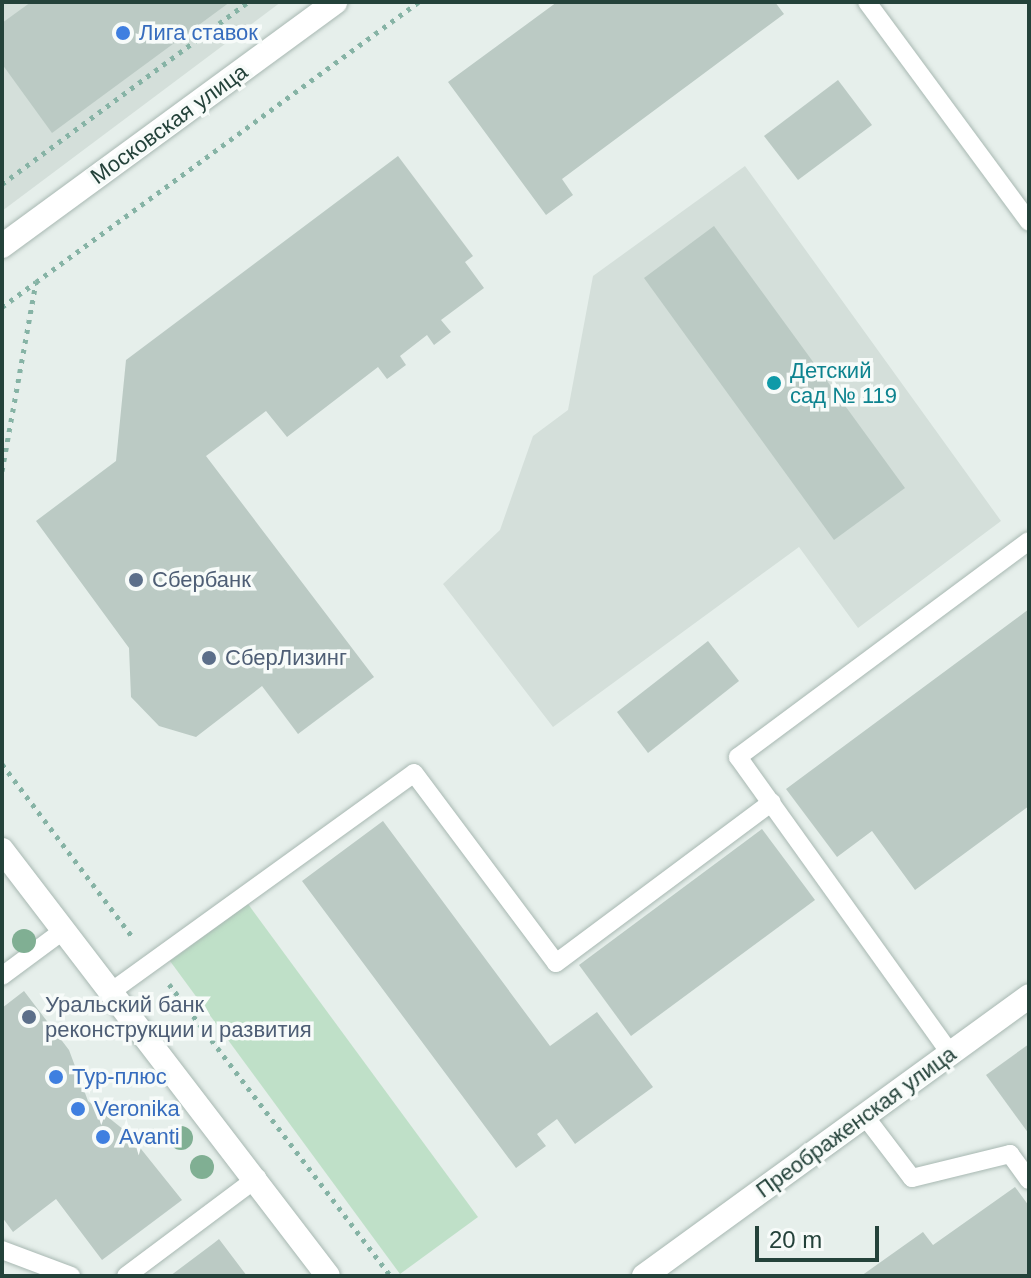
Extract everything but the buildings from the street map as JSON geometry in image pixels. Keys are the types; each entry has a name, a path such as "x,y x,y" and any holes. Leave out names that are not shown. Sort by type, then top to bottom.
{"main road":[{"name":"Московская улица","path":"2,246 335,2"},
{"path":"2,850 257,1178 328,1276"},
{"name":"Преображенская улица","path":"644,1276 1029,996"}],"lane":[{"path":"867,2 1029,222"},
{"path":"950,1053 738,757 1029,541"},
{"path":"112,991 414,773 556,963 772,802"},
{"path":"2,976 64,930"},
{"path":"864,1115 912,1178 1010,1154 1029,1180"},
{"path":"126,1276 257,1178"},
{"path":"2,1250 71,1276"}],"path":[{"path":"2,184 248,2"},
{"path":"2,307 418,2"},
{"path":"2,471 36,282"},
{"path":"2,764 391,1276"},
{"path":"2,783 11,776"}],"shaded area":[{"path":"2,2 281,2 2,211"},
{"path":"745,166 1001,521 858,628 799,547 553,727 443,584 500,530 533,436 568,410 593,276"}],"green space":[{"path":"248,904 478,1217 400,1274 170,961"}],"place":[{"name":"Лига ставок","path":"123,33"},
{"name":"Детский сад № 119","path":"774,383"},
{"name":"Сбербанк","path":"136,580"},
{"name":"СберЛизинг","path":"209,658"},
{"name":"Уральский банк реконструкции и развития","path":"29,1017"},
{"name":"Тур-плюс","path":"56,1077"},
{"name":"Veronika","path":"78,1109"},
{"name":"Avanti","path":"103,1137"}]}
